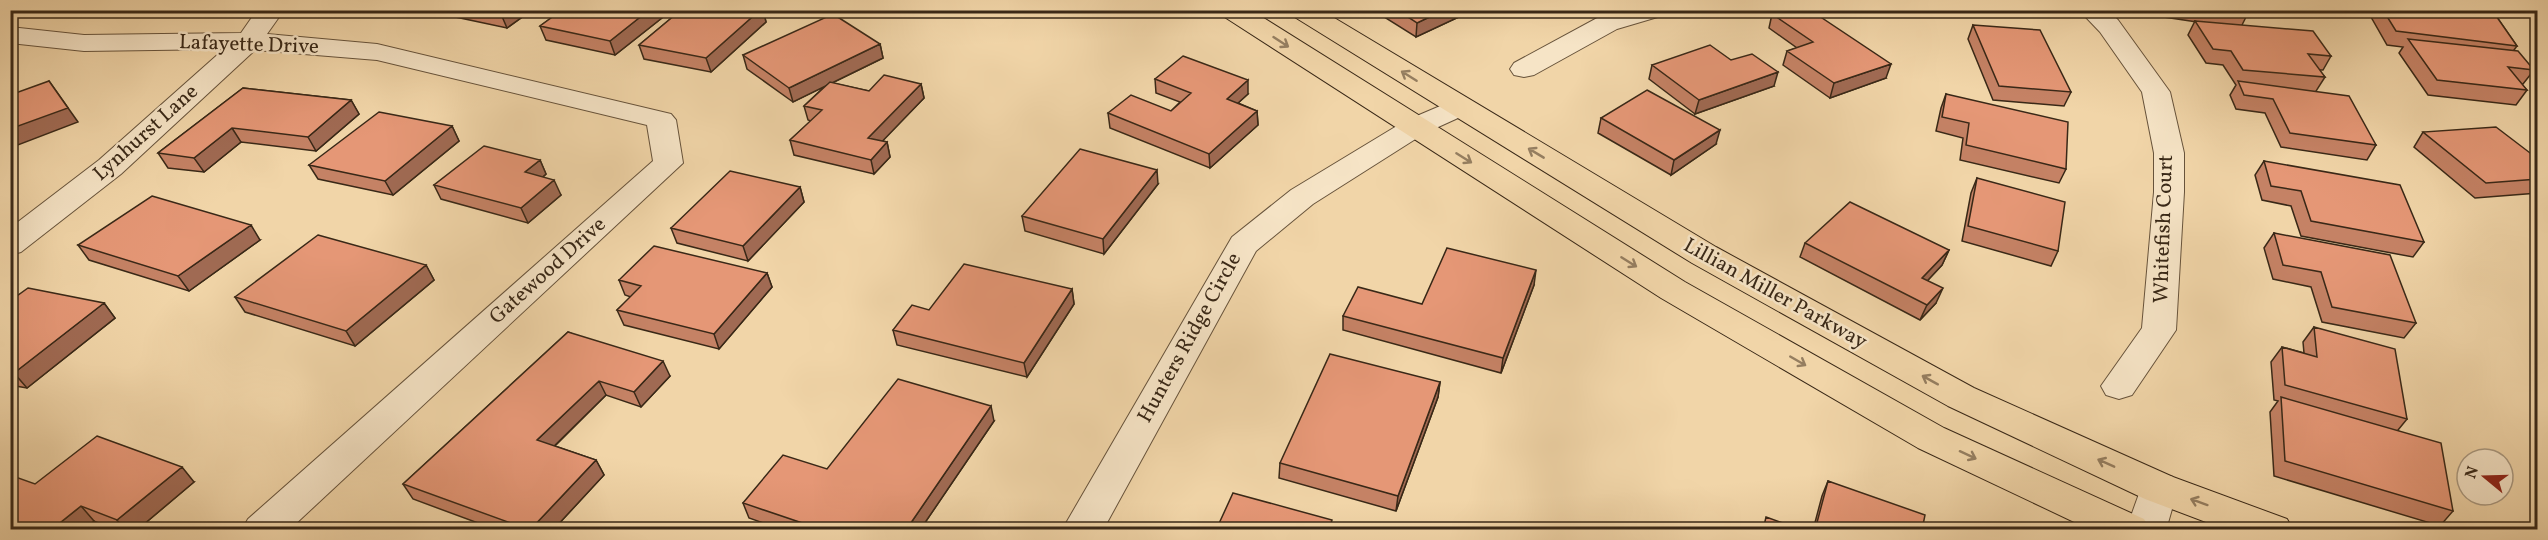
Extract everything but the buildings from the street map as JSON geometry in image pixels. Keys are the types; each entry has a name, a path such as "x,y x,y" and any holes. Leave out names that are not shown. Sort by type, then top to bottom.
{"main road":[{"path":"1232,10 1673,290 1931,438 2130,530"},
{"name":"Lillian Miller Parkway","path":"1302,10 1704,255 1961,398 2159,488 2273,530"}],"street":[{"name":"Lynhurst Lane","path":"10,245 110,167 249,41 271,10"},
{"path":"1524,69 1608,23 1652,10"},
{"name":"Whitefish Court","path":"2092,10 2109,26 2156,92 2169,153 2169,192 2159,330 2120,386"},
{"name":"Lafayette Drive","path":"10,35 84,43 249,41 376,51 486,78"},
{"name":"Gatewood Drive","path":"262,530 668,163 661,120 486,78"},
{"name":"Hunters Ridge Circle","path":"1082,530 1243,244 1302,197 1415,127 1459,107"},
{"path":"2146,530 2159,488"}]}
